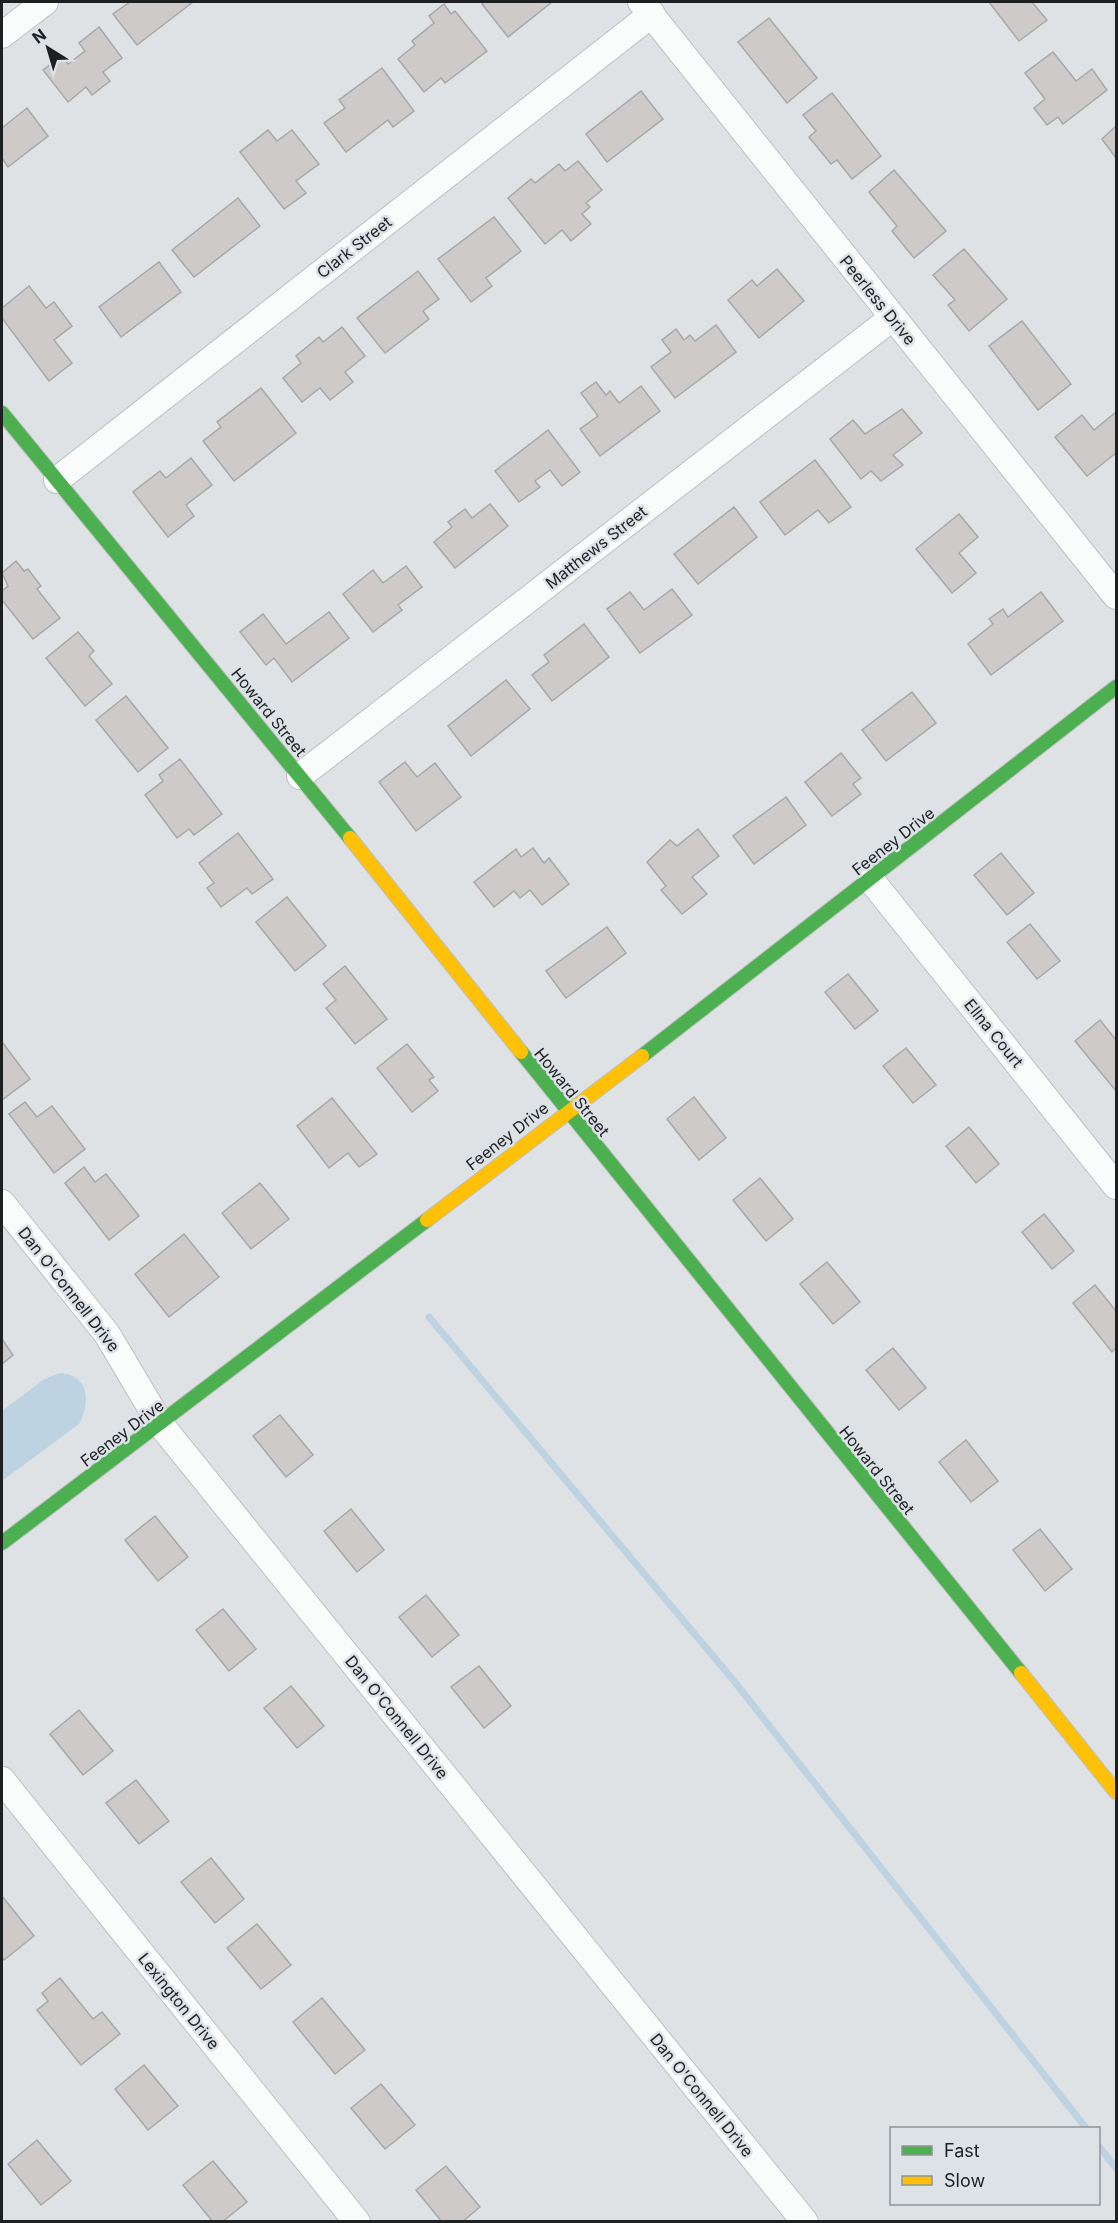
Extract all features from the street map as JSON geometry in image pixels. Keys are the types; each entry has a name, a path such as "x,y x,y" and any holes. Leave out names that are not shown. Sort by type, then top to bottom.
{"street":[{"path":"2,35 45,2"},
{"name":"Peerless Drive","path":"646,8 1116,596"},
{"name":"Clark Street","path":"57,480 646,8"},
{"name":"Matthews Street","path":"300,776 892,318"},
{"name":"Howard Street","path":"2,413 300,776 566,1111 1116,1792"},
{"name":"Feeney Drive","path":"2,1543 161,1425 566,1111 871,880 1116,687"},
{"name":"Ellna Court","path":"871,880 1116,1186"},
{"name":"Dan O'Connell Drive","path":"2,1203 107,1334 161,1425 805,2222"},
{"name":"Lexington Drive","path":"2,1780 357,2222"}],"water":[{"path":"59,1373 76,1378 85,1391 85,1407 79,1424 2,1481 2,1411 43,1380"}],"building":[{"path":"130,2 193,2 137,45 113,14"},
{"path":"484,2 552,2 508,37 482,4"},
{"path":"989,2 1032,2 1047,20 1019,41"},
{"path":"444,4 451,14 455,11 487,51 445,83 441,78 424,92 398,59 415,45 412,41 434,23 429,16"},
{"path":"769,18 817,78 787,103 738,42"},
{"path":"99,27 122,58 103,72 110,81 92,95 86,87 68,102 43,70 62,56 68,64 85,51 79,43"},
{"path":"1053,52 1076,81 1092,69 1107,90 1063,124 1058,117 1047,125 1034,108 1045,99 1025,73"},
{"path":"382,68 414,111 393,127 388,120 346,152 324,123 345,108 339,100"},
{"path":"641,91 663,119 607,162 586,134"},
{"path":"832,93 881,156 852,179 837,160 831,164 809,137 816,131 803,115"},
{"path":"27,108 48,136 8,167 2,158 2,128"},
{"path":"1116,126 1116,158 1102,139"},
{"path":"268,130 277,141 292,130 319,164 296,181 306,193 284,209 240,152"},
{"path":"578,161 602,190 586,203 590,207 582,214 591,224 571,241 562,230 545,244 508,198 531,179 535,183 559,164 565,171"},
{"path":"894,170 946,231 914,258 892,231 897,226 869,192"},
{"path":"238,198 260,226 194,277 172,250"},
{"path":"494,217 521,251 486,278 492,286 471,302 438,259"},
{"path":"964,249 1007,299 969,331 948,305 955,300 933,275"},
{"path":"159,262 181,292 121,337 99,307"},
{"path":"777,269 804,301 759,338 728,300 752,280 757,286"},
{"path":"418,271 439,299 423,311 429,319 385,353 357,318"},
{"path":"29,286 46,308 54,302 72,326 54,340 72,363 49,381 2,318 2,308"},
{"path":"1022,321 1071,384 1038,410 989,346"},
{"path":"716,325 736,352 675,398 651,367 671,352 662,340 676,329 684,340 690,335 695,341"},
{"path":"342,327 365,356 345,372 353,382 330,400 320,388 302,402 283,378 301,363 296,356 319,337 323,342"},
{"path":"596,382 606,395 610,391 619,403 641,386 660,411 600,456 580,429 598,416 581,393"},
{"path":"261,388 296,433 234,481 203,441 221,427 217,422"},
{"path":"902,409 922,433 893,455 903,465 881,481 871,471 861,479 830,439 853,420 865,434"},
{"path":"1116,412 1116,453 1087,476 1055,437 1082,415 1094,430"},
{"path":"548,430 580,472 562,486 550,470 535,481 540,487 519,502 495,471"},
{"path":"191,458 212,485 186,505 194,516 168,537 133,492 160,471 166,478"},
{"path":"815,460 851,507 829,523 818,510 785,535 760,502"},
{"path":"490,504 508,526 455,568 434,542 452,527 448,522 465,509 472,518"},
{"path":"734,507 757,537 698,584 674,554"},
{"path":"959,514 978,537 959,553 976,573 952,593 916,549"},
{"path":"16,561 24,571 28,569 41,586 37,589 60,618 33,639 2,600 2,591 8,586 2,573"},
{"path":"406,566 422,587 398,605 402,610 373,632 343,594 373,570 383,583"},
{"path":"672,589 692,615 640,653 607,609 630,592 644,610"},
{"path":"1041,592 1063,621 991,675 968,644 993,624 989,619 1003,609 1008,617"},
{"path":"329,612 349,638 292,682 274,658 266,665 240,632 263,614 286,644"},
{"path":"584,624 609,657 552,701 532,675 549,662 544,655"},
{"path":"78,632 94,651 89,656 112,684 85,706 46,658"},
{"path":"506,680 530,709 471,756 448,726"},
{"path":"912,692 936,723 886,761 862,730"},
{"path":"126,696 168,748 138,772 96,720"},
{"path":"841,753 861,778 853,784 861,794 832,816 805,782"},
{"path":"180,759 222,814 194,835 189,829 177,838 145,795 163,781 159,775"},
{"path":"405,762 417,777 435,763 461,797 416,831 379,782"},
{"path":"786,797 806,825 754,864 733,836"},
{"path":"698,829 719,856 692,877 707,894 682,914 661,890 666,886 647,862 670,840 677,846"},
{"path":"238,833 273,879 252,894 247,888 221,907 207,888 214,883 199,863"},
{"path":"533,848 544,863 549,858 569,884 542,905 530,890 520,898 514,891 494,907 474,882 516,849 521,857"},
{"path":"1001,853 1034,893 1007,915 974,875"},
{"path":"287,897 326,946 295,971 256,922"},
{"path":"1030,924 1060,961 1037,979 1007,942"},
{"path":"607,927 626,953 566,998 546,971"},
{"path":"345,966 387,1019 355,1044 326,1008 336,1000 323,984"},
{"path":"848,974 878,1011 855,1029 825,992"},
{"path":"1100,1020 1116,1040 1116,1091 1075,1041"},
{"path":"2,1042 30,1079 2,1100"},
{"path":"407,1044 434,1077 429,1080 438,1091 412,1112 377,1068"},
{"path":"906,1048 936,1085 913,1103 883,1066"},
{"path":"694,1097 726,1138 699,1160 667,1119"},
{"path":"332,1098 377,1154 359,1167 348,1153 329,1168 297,1126"},
{"path":"25,1102 37,1117 52,1106 85,1149 54,1173 9,1114"},
{"path":"969,1127 999,1164 976,1183 946,1146"},
{"path":"84,1167 95,1182 106,1174 139,1216 109,1240 65,1183"},
{"path":"760,1178 793,1219 766,1241 733,1200"},
{"path":"260,1183 289,1219 251,1249 222,1213"},
{"path":"1044,1214 1074,1251 1052,1269 1022,1232"},
{"path":"184,1234 219,1277 169,1317 135,1274"},
{"path":"827,1262 860,1302 833,1324 800,1284"},
{"path":"1095,1285 1116,1311 1116,1348 1112,1352 1073,1303"},
{"path":"2,1339 13,1355 2,1364"},
{"path":"893,1348 926,1388 899,1410 866,1370"},
{"path":"280,1415 313,1455 286,1477 253,1436"},
{"path":"966,1440 998,1481 971,1502 939,1462"},
{"path":"351,1509 384,1550 357,1572 324,1531"},
{"path":"155,1516 188,1557 158,1581 125,1540"},
{"path":"1040,1529 1072,1569 1045,1591 1013,1550"},
{"path":"426,1595 459,1635 432,1657 399,1617"},
{"path":"223,1609 256,1649 229,1671 196,1630"},
{"path":"479,1666 511,1706 484,1728 451,1687"},
{"path":"291,1686 324,1726 297,1748 264,1708"},
{"path":"79,1710 113,1751 83,1775 50,1734"},
{"path":"136,1780 169,1821 139,1844 106,1803"},
{"path":"211,1858 244,1899 215,1923 181,1882"},
{"path":"2,1896 34,1936 4,1960 2,1957"},
{"path":"257,1924 291,1965 261,1989 227,1948"},
{"path":"60,1978 93,2019 102,2012 120,2034 81,2065 37,2010 48,2001 42,1993"},
{"path":"322,1998 365,2050 335,2074 293,2022"},
{"path":"144,2065 178,2106 148,2130 115,2089"},
{"path":"381,2084 415,2125 385,2149 351,2108"},
{"path":"37,2140 71,2181 41,2205 8,2164"},
{"path":"213,2161 247,2202 222,2222 213,2222 183,2185"},
{"path":"446,2166 480,2207 462,2222 442,2222 416,2190"}],"waterway":[{"path":"429,1317 734,1681 1085,2127"},
{"path":"1100,2148 1116,2168"}],"traffic: fast":[{"path":"2,413 350,838"},
{"path":"642,1056 1116,687"},
{"path":"521,1052 1021,1673"},
{"path":"2,1543 427,1220"}],"traffic: slow":[{"path":"350,838 521,1052"},
{"path":"427,1220 642,1056"},
{"path":"1021,1673 1116,1792"}]}
